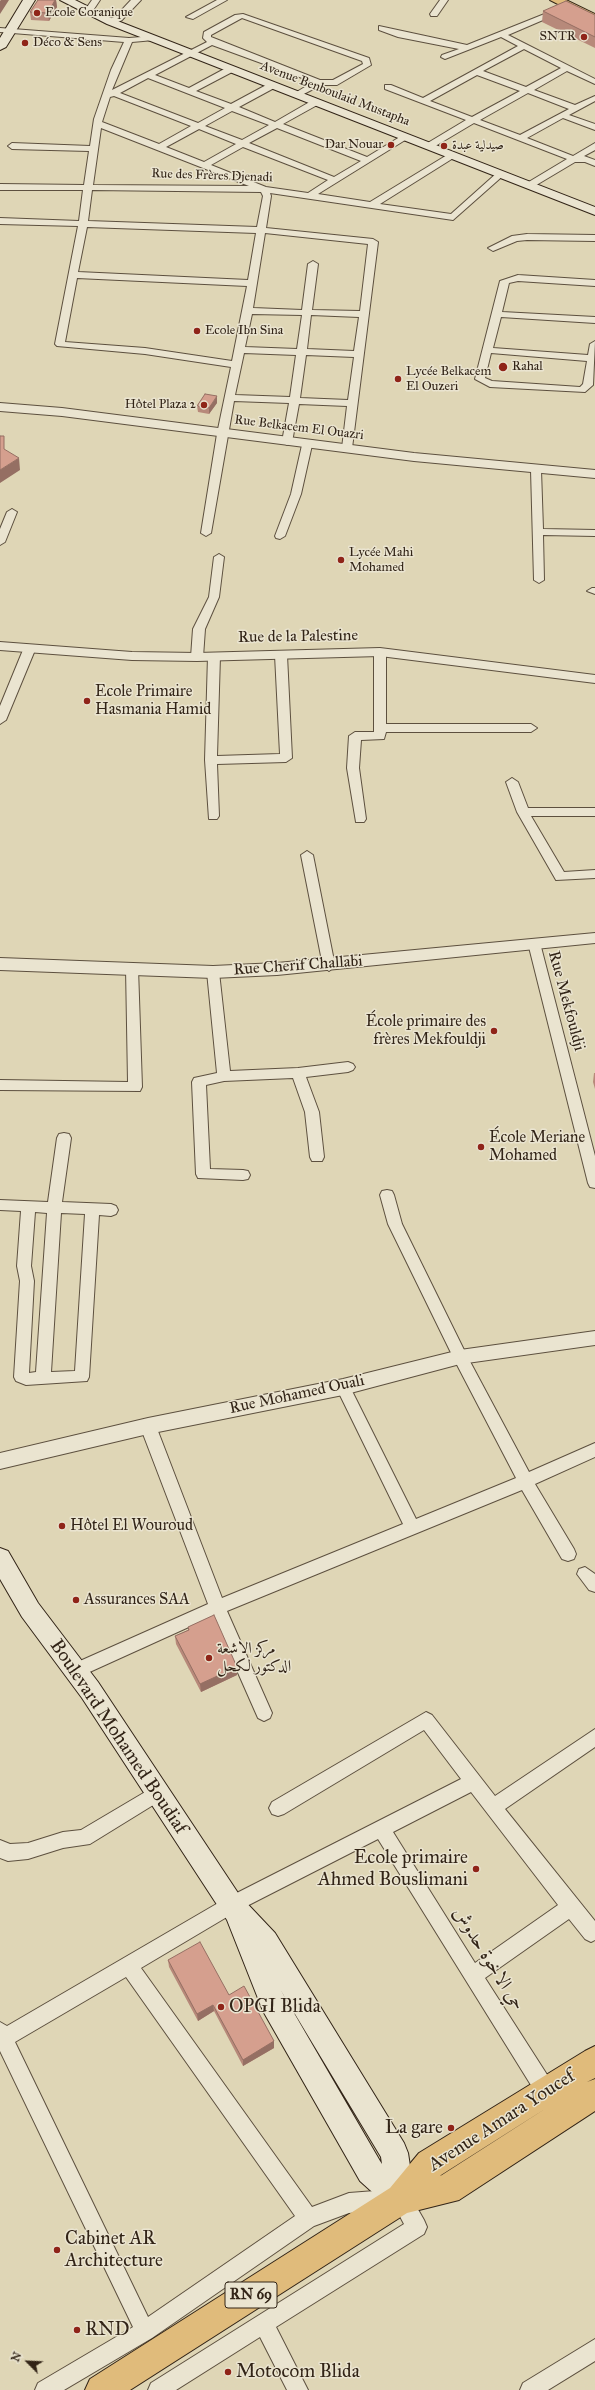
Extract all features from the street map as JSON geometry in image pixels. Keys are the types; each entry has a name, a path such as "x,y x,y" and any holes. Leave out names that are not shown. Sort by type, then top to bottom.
{"main road":[{"path":"0,47 5,30 29,0"},
{"path":"556,0 595,18"},
{"name":"Avenue Benboulaid Mustapha","path":"71,1 111,22 595,211"},
{"name":"Boulevard Mohamed Boudiaf","path":"0,1558 30,1610 76,1670 235,1910 272,2002 370,2171 401,2199"},
{"name":"Avenue Amara Youcef","path":"401,2199 430,2164 595,2061"},
{"name":"Avenue Amara Youcef","path":"401,2199 448,2189 595,2094"},
{"name":"RN 69","path":"101,2390 401,2199"}],"street":[{"path":"88,10 96,0"},
{"path":"111,22 126,0"},
{"path":"111,22 119,18 136,0"},
{"path":"190,17 223,0"},
{"path":"434,14 444,0"},
{"path":"446,57 570,7"},
{"path":"241,16 366,60 366,66 334,83 319,82 212,42 207,38 207,34 241,16"},
{"path":"382,28 401,34 469,48"},
{"path":"5,30 129,40 151,38"},
{"path":"501,34 595,82"},
{"path":"129,40 115,70 110,94 97,123 83,222 60,344 145,351 237,365"},
{"path":"110,94 212,42"},
{"path":"423,101 523,46"},
{"path":"429,146 567,68"},
{"path":"190,91 231,69"},
{"path":"478,72 575,108"},
{"path":"148,75 367,160"},
{"path":"298,96 319,82"},
{"path":"160,148 198,125 273,85"},
{"path":"388,86 574,159 595,162"},
{"path":"110,94 198,125 335,180"},
{"path":"520,138 595,98"},
{"path":"205,165 316,102"},
{"path":"561,115 595,127"},
{"path":"97,123 264,189 268,196 248,311 222,434 206,533"},
{"path":"307,197 406,137"},
{"path":"12,146 94,149"},
{"path":"530,185 595,146"},
{"path":"370,206 452,155"},
{"name":"Rue des Frères Djenadi","path":"0,187 89,186 264,189 307,197 453,217 501,174"},
{"path":"0,221 83,222 262,230 373,242 358,354 354,403 347,448"},
{"path":"493,248 515,238 595,238"},
{"path":"287,442 295,400 314,264"},
{"path":"73,275 253,283"},
{"path":"595,283 508,279 503,284 480,379 490,384 582,390 588,385 595,344"},
{"path":"248,311 363,314"},
{"path":"496,314 595,320"},
{"path":"240,350 358,354"},
{"path":"487,350 592,358"},
{"path":"230,398 354,403"},
{"name":"Rue Belkacem El Ouazri","path":"0,407 62,412 307,445 347,448 536,470 595,474"},
{"path":"280,536 296,494 307,445"},
{"path":"536,470 539,580"},
{"path":"0,542 12,512"},
{"path":"538,532 595,533"},
{"path":"197,657 199,629 214,597 219,557"},
{"name":"Rue de la Palestine","path":"0,646 29,650 132,656 197,657 380,652 595,679"},
{"path":"0,720 29,650"},
{"path":"360,819 353,768 355,736 380,736 380,652"},
{"path":"211,760 286,758 281,655"},
{"path":"213,816 211,760 214,656"},
{"path":"381,728 531,728"},
{"path":"512,782 523,812 560,877 595,874"},
{"path":"523,812 595,812"},
{"path":"308,855 329,966"},
{"name":"Rue Cherif Challabi","path":"0,964 213,972 329,966 595,938"},
{"name":"Rue Mekfouldji","path":"534,944 590,1139 595,1183"},
{"path":"0,1085 135,1087 132,968"},
{"path":"213,972 224,1076"},
{"path":"243,1175 203,1174 200,1082 224,1076 298,1073 348,1067"},
{"path":"298,1073 312,1112 317,1157"},
{"path":"43,1378 54,1207 64,1138"},
{"path":"387,1195 395,1224 460,1357 540,1510 568,1554"},
{"path":"0,1205 111,1210"},
{"path":"28,1206 24,1266 27,1281 21,1377 26,1379 82,1377 92,1209"},
{"name":"Rue Mohamed Ouali","path":"0,1461 148,1426 343,1387 460,1357 595,1338"},
{"path":"343,1387 412,1527"},
{"path":"148,1426 218,1607 264,1713"},
{"path":"76,1670 218,1607 526,1481 595,1450"},
{"path":"278,1808 426,1720 475,1781 493,1807 571,1907 593,1931"},
{"path":"493,1807 595,1737"},
{"path":"145,2331 2,2035 128,1965 235,1910 381,1829 475,1781"},
{"path":"0,1848 8,1853 28,1851 63,1840 84,1838 157,1794"},
{"name":"حي الاخوة حدوش","path":"381,1829 546,2092"},
{"path":"473,1975 571,1907"},
{"path":"128,1965 308,2218"},
{"path":"45,2390 145,2331 308,2218 349,2203 401,2199 417,2227 158,2390"},
{"path":"264,2324 298,2390"},
{"path":"530,2390 595,2349"}],"building":[{"path":"38,0 55,0 48,13 30,12"},
{"path":"566,1 595,15 595,37 543,11"},
{"path":"205,394 217,396 209,408 197,406"},
{"path":"0,436 4,436 4,449 19,458 0,470"},
{"name":"مركز الاشعة الدكتور لكحل","path":"214,1615 237,1667 200,1684 175,1636 189,1630 188,1627"},
{"name":"OPGI Blida","path":"200,1942 229,1995 244,1986 274,2041 243,2060 213,2005 197,2014 168,1960"}],"place":[{"name":"Ecole Coranique","path":"37,13"},
{"name":"SNTR","path":"584,37"},
{"name":"Déco & Sens","path":"25,43"},
{"name":"Dar Nouar","path":"391,145"},
{"name":"صيدلية عبدة","path":"444,146"},
{"name":"Ecole Ibn Sina","path":"197,331"},
{"name":"Rahal","path":"503,367"},
{"name":"Lycée Belkacem El Ouzeri","path":"398,379"},
{"name":"Hôtel Plaza 2","path":"204,405"},
{"name":"Lycée Mahi Mohamed","path":"341,560"},
{"name":"Ecole Primaire Hasmania Hamid","path":"87,701"},
{"name":"École primaire des frères Mekfouldji","path":"494,1031"},
{"name":"École Meriane Mohamed","path":"481,1147"},
{"name":"Hôtel El Wouroud","path":"62,1526"},
{"name":"Assurances SAA","path":"76,1600"},
{"name":"مركز الاشعة الدكتور لكحل","path":"209,1658"},
{"name":"Ecole primaire Ahmed Bouslimani","path":"476,1869"},
{"name":"OPGI Blida","path":"221,2007"},
{"name":"La gare","path":"451,2128"},
{"name":"Cabinet AR Architecture","path":"57,2250"},
{"name":"RND","path":"77,2330"},
{"name":"Motocom Blida","path":"228,2372"}]}
